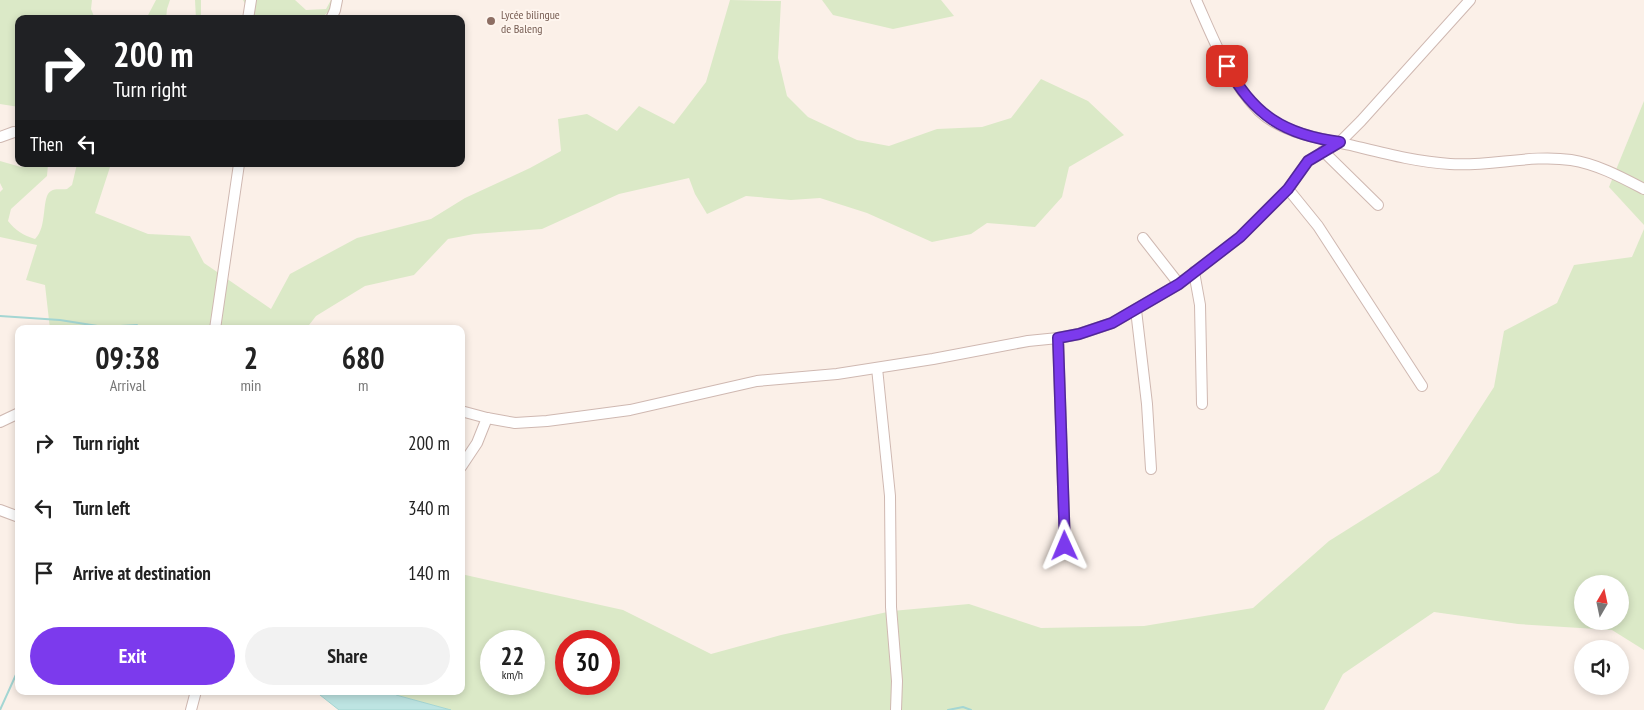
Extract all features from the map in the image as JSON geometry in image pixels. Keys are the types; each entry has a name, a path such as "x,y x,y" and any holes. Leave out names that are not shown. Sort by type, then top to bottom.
{"street":[{"path":"249,15 251,0"},
{"path":"333,15 337,0"},
{"path":"1196,0 1234,78 1260,112 1275,122 1301,133 1318,139 1340,142 1398,157 1451,164 1546,159 1571,160 1598,167 1644,189"},
{"path":"465,412 515,423 547,422 630,410 758,381 836,374 1028,341 1058,338 1079,334 1112,323 1179,284 1240,237 1288,189 1308,161 1340,142 1470,0"},
{"path":"0,137 14,132"},
{"path":"1323,151 1378,204"},
{"path":"216,325 240,167"},
{"path":"1288,189 1318,226 1422,386"},
{"path":"1143,238 1179,284"},
{"path":"1194,272 1200,305 1202,404"},
{"path":"1136,310 1147,404 1151,468"},
{"path":"1058,338 1065,546"},
{"path":"877,368 890,496 892,611 897,681 896,710"},
{"path":"0,422 15,415"},
{"path":"465,460 477,443 487,418"},
{"path":"0,510 15,516"},
{"path":"191,710 195,695"}],"green space":[{"path":"0,0 92,0 91,9 93,15 15,15 15,106 0,104"},
{"path":"156,0 170,0 166,15 148,15"},
{"path":"195,0 201,0 201,15 196,15"},
{"path":"243,0 295,0 306,10 326,9 331,0 342,0 325,15 251,15"},
{"path":"730,0 781,1 778,58 787,96 808,117 857,140 889,146 937,129 982,127 1011,118 1041,79 1088,101 1124,135 1069,167 1062,197 1035,227 987,223 971,234 932,242 867,213 820,198 791,200 746,196 707,214 695,194 689,178 619,194 542,229 474,234 448,239 414,275 365,286 316,316 309,325 50,325 45,285 26,280 37,245 0,237 0,192 3,189 0,183 0,161 15,165 15,167 48,167 47,176 11,209 8,221 20,232 35,239 42,227 46,199 51,191 67,189 72,185 76,167 110,167 95,213 148,234 190,236 204,263 271,309 290,274 357,238 431,219 465,198 530,168 561,151 558,119 587,114 617,131 639,106 674,124 706,82"},
{"path":"822,0 941,0 954,16 893,29 833,15"},
{"path":"1644,101 1644,225 1609,187"},
{"path":"1644,229 1644,650 1612,630 1629,630 1629,575 1574,575 1574,628 1518,624 1434,612 1343,674 1324,710 451,710 396,695 465,695 465,575 623,610 711,654 781,635 892,611 969,604 1041,628 1144,626 1253,608 1329,541 1439,472 1494,387 1504,331 1557,303 1574,265 1632,257"}],"water":[{"path":"320,695 396,695 451,710 339,710"}],"waterway":[{"path":"0,316 60,320 91,325"},
{"path":"0,710 15,677"},
{"path":"948,710 963,707 971,710"}],"place":[{"name":"Lycée bilingue de Baleng","path":"491,21"}],"route":[{"path":"1065,546 1058,338 1079,334 1112,323 1179,284 1240,237 1288,189 1308,161 1340,142 1318,139 1301,133 1275,122 1260,112 1245,94 1227,66"}]}
